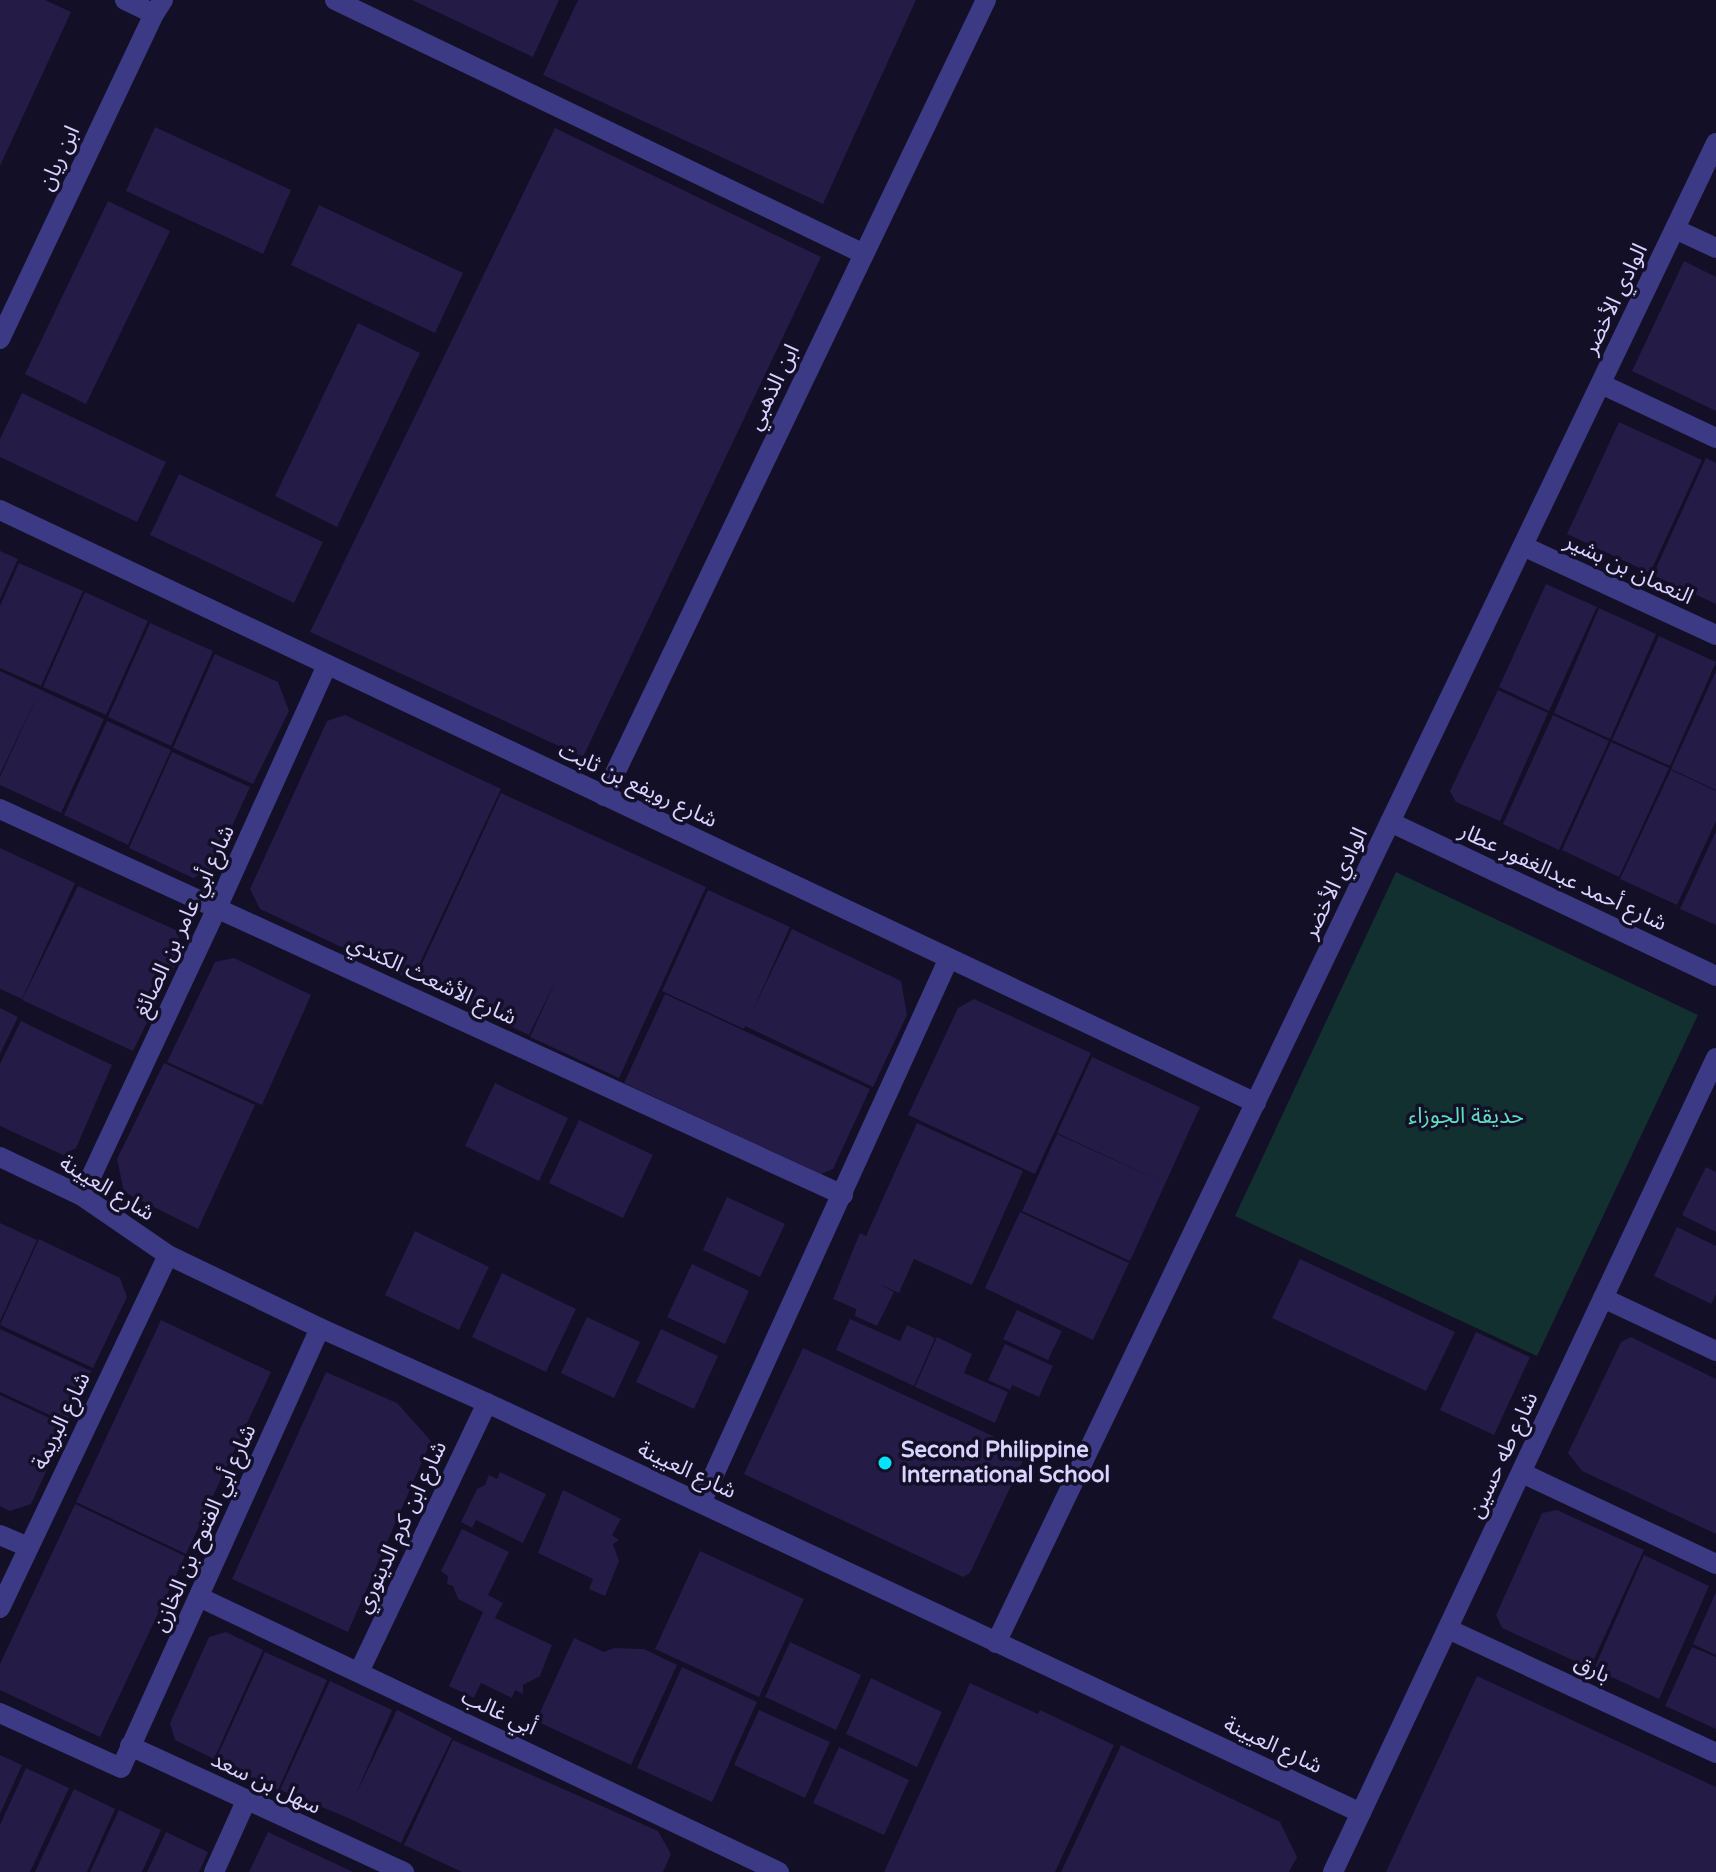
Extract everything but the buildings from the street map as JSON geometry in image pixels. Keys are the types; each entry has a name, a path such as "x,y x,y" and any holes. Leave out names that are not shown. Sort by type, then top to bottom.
{"street":[{"path":"125,0 159,7"},
{"path":"335,0 864,254"},
{"name":"ابن الذهبي","path":"604,796 986,0"},
{"name":"ابن ريان","path":"0,339 159,7"},
{"name":"الوادي الأخضر","path":"996,1643 1716,143"},
{"path":"1675,229 1716,248"},
{"path":"1601,384 1716,438"},
{"name":"شارع رويفع بن ثابت","path":"0,510 1256,1103"},
{"name":"النعمان بن بشير","path":"1523,546 1716,635"},
{"name":"شارع أبي عامر بن الصائغ","path":"82,1196 327,665"},
{"name":"شارع الأشعث الكندي","path":"0,809 843,1195"},
{"name":"شارع أحمد عبدالغفور عطار","path":"1390,822 1716,976"},
{"path":"701,1503 949,958"},
{"name":"شارع طه حسين","path":"1333,1872 1716,1058"},
{"name":"شارع العيينة","path":"0,1157 82,1196 168,1255 1361,1813"},
{"name":"شارع البريمة","path":"0,1608 168,1255"},
{"path":"1603,1298 1716,1351"},
{"name":"شارع أبي الفتوح بن الخازن","path":"130,1746 320,1328"},
{"name":"شارع ابن كرم الدينوري","path":"359,1672 487,1403"},
{"path":"1522,1473 1716,1564"},
{"path":"0,1535 28,1547"},
{"name":"أبي غالب","path":"199,1597 779,1872"},
{"name":"بارق","path":"1448,1629 1716,1753"},
{"path":"0,1713 121,1768 130,1746"},
{"name":"سهل بن سعد","path":"130,1746 403,1872"},
{"path":"214,1872 246,1801"}],"green space":[{"name":"حديقة الجوزاء","path":"1396,872 1698,1015 1537,1356 1235,1216"}],"place":[{"name":"Second Philippine International School","path":"885,1463"}]}
